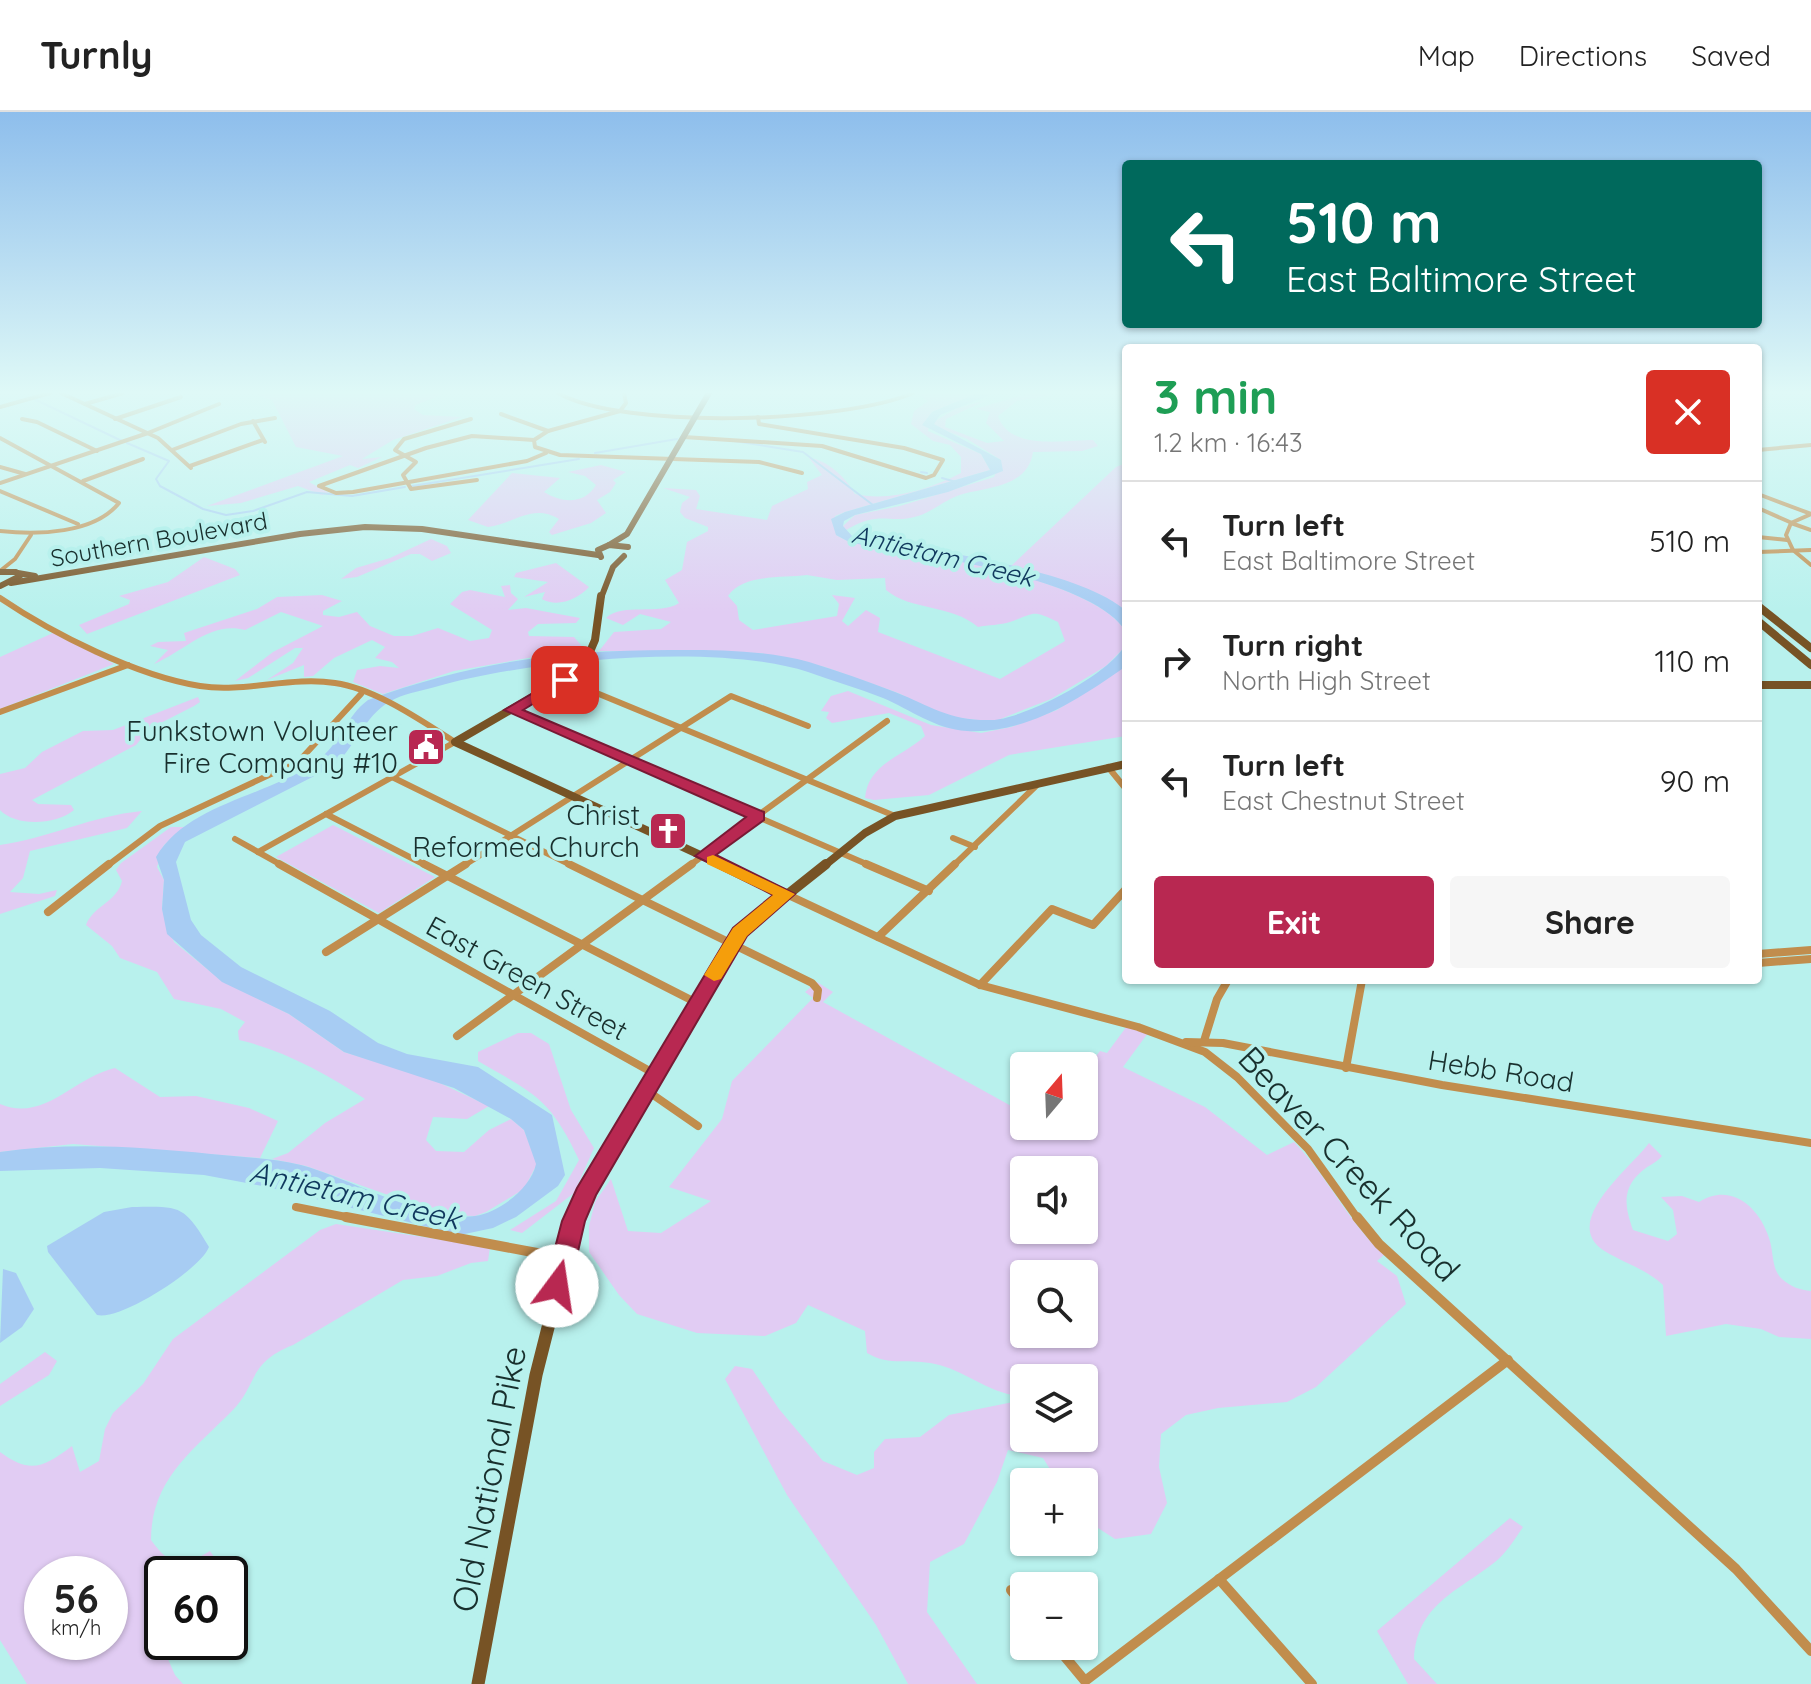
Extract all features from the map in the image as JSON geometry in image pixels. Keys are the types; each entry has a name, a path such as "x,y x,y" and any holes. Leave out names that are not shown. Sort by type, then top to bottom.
{"main road":[{"path":"600,553 627,534 668,466"},
{"name":"Southern Boulevard","path":"0,572 53,574 301,531 364,525 404,525 600,553"},
{"name":"Southern Boulevard","path":"0,586 308,533 365,527 422,529 600,553"},
{"path":"455,742 565,680 586,664 593,646 600,599 610,567 629,552 627,534"},
{"path":"609,545 628,547"},
{"path":"600,553 624,556"},
{"path":"600,553 610,567"},
{"name":"Southern Boulevard","path":"10,584 19,578 17,572"},
{"path":"1762,609 1811,648"},
{"path":"1762,624 1811,665"},
{"path":"1762,683 1811,685"},
{"path":"455,742 786,894"},
{"path":"895,816 1038,781 1122,765"},
{"name":"Old National Pike","path":"478,1684 536,1375 564,1258 585,1194 739,933 786,894 895,816"}],"street":[{"path":"0,483 54,466"},
{"path":"0,531 31,535 106,516 118,505 56,466"},
{"path":"83,481 123,466"},
{"path":"372,466 319,486 346,493 498,466"},
{"path":"412,466 403,475 409,488 420,490 477,480"},
{"path":"776,466 802,473"},
{"path":"895,466 926,478 934,475 939,466"},
{"path":"0,467 27,475"},
{"path":"0,491 78,524"},
{"path":"1762,496 1811,514"},
{"path":"1762,510 1811,530"},
{"path":"1791,523 1811,514"},
{"path":"1791,523 1787,540 1793,550 1811,565"},
{"path":"0,572 15,559 31,535"},
{"path":"1762,537 1787,540"},
{"path":"1762,552 1811,550"},
{"path":"15,559 17,572"},
{"path":"10,584 2,589 0,597 22,613 155,678 190,686 327,682 407,710 455,742 258,852"},
{"path":"0,712 128,665"},
{"path":"565,680 895,816"},
{"path":"48,912 79,892 157,827 251,787 298,762 316,746 339,714 363,695"},
{"path":"326,952 731,696 808,726"},
{"path":"511,710 929,891"},
{"path":"457,1036 887,721"},
{"path":"1108,767 1122,784"},
{"path":"392,777 812,983 818,990 817,998"},
{"path":"878,937 975,847 1038,781"},
{"path":"326,814 697,1003"},
{"path":"953,838 975,847"},
{"name":"East Green Street","path":"235,839 655,1074"},
{"path":"980,985 1052,909 1093,925 1122,893"},
{"name":"Beaver Creek Road","path":"786,894 980,985 1184,1042 1221,1064 1269,1108 1325,1169 1349,1208 1379,1244 1736,1569 1811,1651"},
{"path":"1762,959 1811,950"},
{"path":"1762,960 1811,959"},
{"path":"1204,1041 1217,999 1226,984"},
{"path":"1346,1068 1361,984"},
{"name":"Hebb Road","path":"1184,1042 1204,1041 1346,1068 1811,1143"},
{"path":"646,1090 660,1095 677,1116 698,1126"},
{"path":"296,1207 564,1258"},
{"path":"1067,1660 1086,1683 1508,1360"},
{"path":"1219,1579 1312,1684"}],"shaded area":[{"path":"315,466 347,466 309,482 329,493 322,495 298,486 241,503 207,506"},
{"path":"606,466 626,472 613,480 616,483 610,492 597,500 606,513 591,523 552,535 549,532 559,519 540,513 488,527 468,520 512,473 560,478 544,492 565,500 579,499 596,485 585,476 568,472"},
{"path":"815,466 829,466 855,494 868,496 896,495 923,489 961,473 961,466 988,466 990,470 835,516 836,535 851,543 957,560 1039,581 1076,595 1106,612 1122,627 1122,650 1106,666 1051,699 998,720 948,717 898,693 825,667 760,653 599,651 614,632 661,629 671,622 640,614 623,625 606,618 622,611 662,609 679,603 665,580 682,570 687,542 708,531 708,527 685,518 680,512 682,503 690,497 663,488 696,490 700,496 696,509 767,520 772,506 808,489 807,482 822,475","holes":["807,575 837,580 885,578 886,590 896,597 956,614 978,627 1006,623 1029,615 1043,615 1058,622 1065,641 1000,679 878,632 880,618 866,610 848,626 842,621 855,598 832,595 839,604 837,616 753,630 739,620 737,606 728,596 743,584 764,578"]},
{"path":"998,466 1028,466 1006,484 957,496 918,516 868,520 846,530 843,526 855,515 900,506 994,477"},
{"path":"1122,466 1122,608 1086,589 1011,566 1116,467"},
{"path":"431,539 447,546 451,553 432,561 420,554 411,554 357,577 341,579 356,568 390,558"},
{"path":"204,557 235,569 240,575 87,634 79,625 129,604 130,600 119,596 168,582"},
{"path":"556,563 589,587 574,598 555,603 542,599 545,592 524,597 548,582 514,577 516,573"},
{"path":"510,585 511,593 518,599 508,610 526,608 580,618 576,623 538,624 528,632 529,636 574,637 581,645 579,649 454,671 383,694 353,682 357,670 380,666 399,668 392,662 375,658 385,647 372,640 334,658 313,676 304,677 304,665 267,680 293,663 303,648 295,648 248,678 235,681 273,652 323,626 281,612 245,630 232,628 209,633 154,664 168,650 150,646 158,642 186,641 184,633 257,609 277,597 322,595 342,601 323,611 323,615 339,617 357,612 370,626 394,636 412,636 438,628 470,641 489,638 492,630 450,604 462,592 470,590 505,597 501,586"},
{"path":"55,632 114,664 0,709 0,657"},
{"path":"1122,668 1122,737 1009,755 929,795 874,800 865,798 873,776 888,761 925,736 921,726 889,713 832,723 826,718 829,712 821,711 831,696 848,691 931,725 981,733 1011,727 1057,710"},
{"path":"198,697 200,702 149,729 136,745 32,800 38,804 71,805 74,810 66,815 36,822 16,819 0,810 0,774 25,768 42,752 83,731 113,730"},
{"path":"142,811 127,828 30,851 23,878 10,892 39,894 57,890 55,896 0,914 0,845 105,817"},
{"path":"333,825 435,877 379,913 276,857"},
{"path":"171,827 185,827 164,845 157,867 164,880 162,909 174,942 222,981 289,1014 344,1052 429,1078 489,1106 467,1119 433,1117 426,1140 436,1151 464,1152 489,1130 511,1119 524,1130 537,1164 524,1189 475,1216 445,1215 306,1166 272,1159 288,1153 325,1123 365,1099 304,1064 239,1040 238,1031 245,1022 221,1009 174,999 157,972 120,958 112,946 86,925 119,888 122,881 116,870 121,863"},
{"path":"817,982 833,992 823,1002 1010,1105 1010,1140 1098,1140 1098,1054 1107,1053 1127,1026 1148,1033 1123,1067 1205,1107 1267,1155 1294,1142 1384,1255 1377,1261 1397,1276 1406,1304 1316,1387 1287,1402 1218,1408 1186,1415 1161,1434 1159,1467 1167,1503 1151,1534 1115,1539 1098,1528 1098,1468 1049,1468 1043,1458 1017,1452 1098,1452 1098,1364 1010,1364 1010,1395 935,1364 876,1357 867,1353 865,1331 808,1305 796,1323 765,1336 697,1333 637,1314 619,1295 589,1252 589,1226 595,1202 611,1179 628,1231 661,1233 711,1201 669,1187 722,1119 732,1081 813,998 805,992"},
{"path":"518,1033 531,1033 549,1044 571,1110 594,1148 574,1193 522,1233 510,1230 556,1201 579,1160 559,1123 539,1100 478,1061 478,1052"},
{"path":"115,1068 160,1097 196,1096 249,1108 278,1121 260,1158 73,1144 0,1152 0,1104 31,1108"},
{"path":"1649,1143 1662,1156 1635,1178 1628,1192 1628,1214 1633,1230 1668,1241 1677,1234 1673,1210 1661,1197 1682,1196 1699,1202 1722,1195 1742,1201 1758,1216 1764,1227 1778,1275 1792,1286 1811,1291 1811,1339 1779,1337 1761,1329 1726,1324 1666,1336 1663,1285 1649,1274 1603,1250 1592,1238 1590,1224 1594,1209 1604,1194"},
{"path":"336,1224 490,1247 488,1261 471,1263 437,1276 403,1280 268,1359 240,1402 189,1453 166,1483 153,1519 151,1540 165,1556 144,1556 144,1660 168,1660 183,1684 27,1684 0,1640 0,1452 20,1463 36,1466 72,1446 80,1472 99,1461 105,1429 113,1413 143,1384 173,1339 320,1230"},
{"path":"45,1352 57,1361 49,1375 0,1406 0,1384"},
{"path":"735,1366 752,1369 779,1409 823,1461 857,1475 874,1468 874,1452 885,1439 920,1437 949,1415 1010,1403 1010,1450 997,1482 964,1544 930,1562 927,1612 977,1684 908,1684 876,1625 787,1495 725,1379"},
{"path":"1510,1518 1523,1527 1507,1550 1441,1601 1423,1625 1414,1659 1437,1684 1408,1684 1377,1631"}],"water":[{"name":"Antietam Creek","path":"988,466 1002,466 1003,471 948,492 855,515 844,521 843,526 853,537 864,540 1001,563 1075,584 1122,608 1122,628 1108,613 1078,596 1041,582 957,561 851,543 836,535 831,519 845,512 990,470"},
{"name":"Antietam Creek","path":"1122,649 1122,669 1087,693 1029,721 988,731 944,727 883,698 808,672 769,663 724,658 674,656 570,662 474,677 411,693 389,702 366,724 334,766 185,842 176,862 191,920 201,935 241,967 330,1011 378,1043 407,1054 478,1067 552,1115 565,1175 558,1186 516,1217 493,1228 460,1235 268,1187 204,1175 100,1168 0,1171 0,1152 53,1147 132,1148 257,1158 301,1165 411,1206 455,1216 475,1216 494,1210 513,1198 528,1182 536,1164 524,1130 511,1119 454,1088 344,1052 289,1014 222,982 167,934 162,909 164,880 156,857 170,839 209,812 298,773 318,760 368,700 446,676 522,660 600,652 715,650 794,658 874,684 952,716 992,720 1025,712 1045,703 1086,680"},
{"path":"132,1207 161,1207 180,1211 193,1223 209,1247 191,1268 158,1292 123,1310 97,1315 48,1252 47,1246 104,1212"},
{"path":"3,1269 16,1273 34,1309 22,1327 0,1343"}],"waterway":[{"path":"165,466 156,479 160,486 203,509 226,515 253,511 307,492 352,496 405,487"},
{"path":"412,486 533,466"},
{"path":"822,466 873,505"},
{"path":"921,472 927,473"},
{"path":"942,478 956,482"}],"slow traffic":[{"path":"713,861 786,894 739,933 714,975"}],"place":[{"name":"Funkstown Volunteer Fire Company #10","path":"426,747"},
{"name":"Christ Reformed Church","path":"668,831"}],"route":[{"path":"557,1286 574,1221 585,1194 739,933 786,894 704,856 758,816 511,710 565,680"}]}
